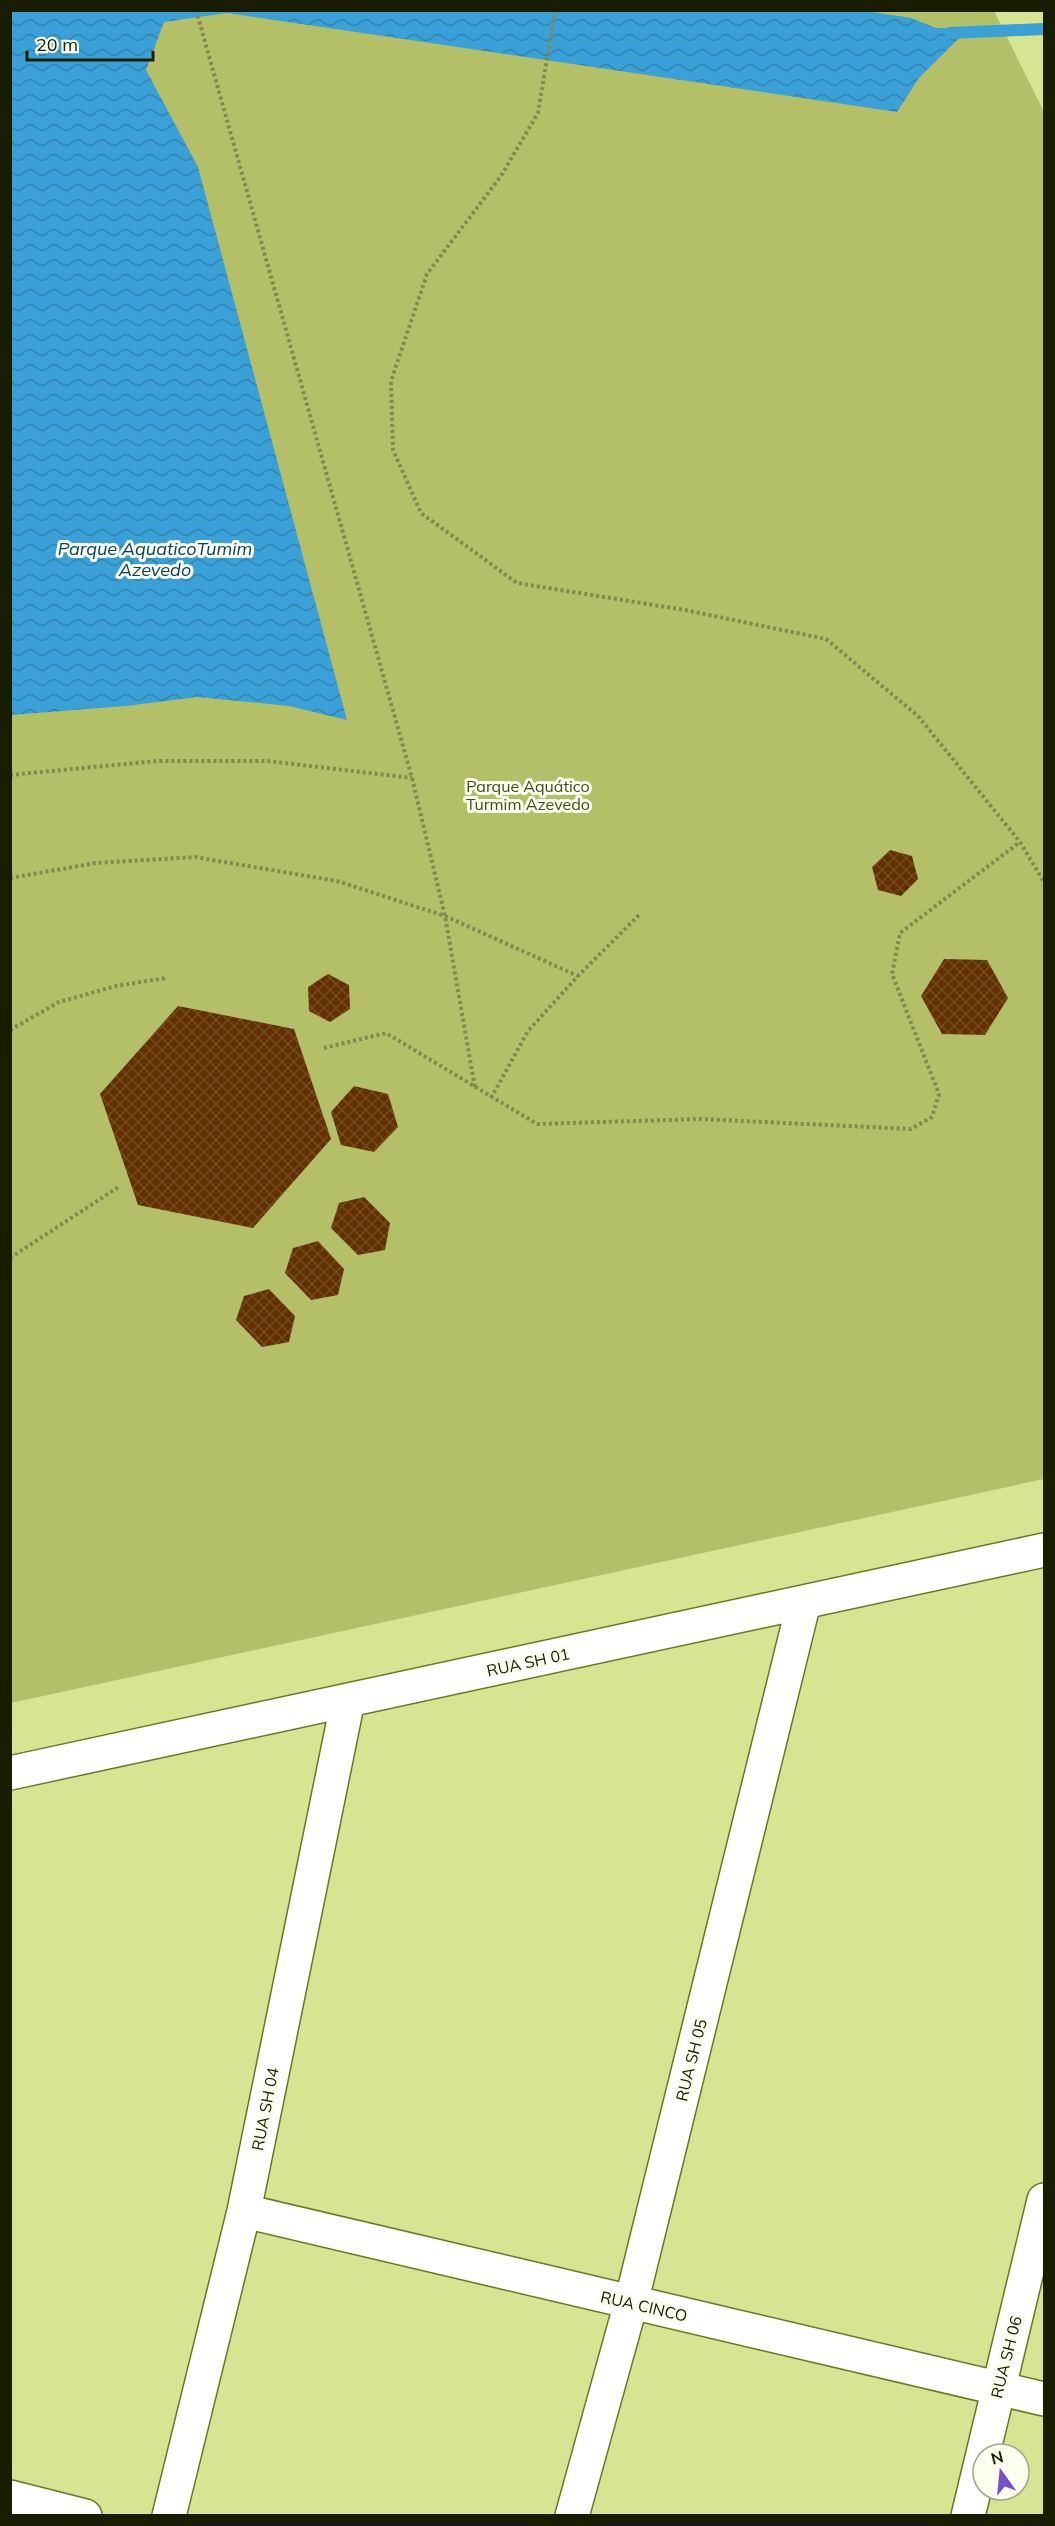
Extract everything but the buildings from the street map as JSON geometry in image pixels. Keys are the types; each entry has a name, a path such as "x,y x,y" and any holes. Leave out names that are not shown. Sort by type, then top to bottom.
{"street":[{"name":"RUA SH 01","path":"10,1773 1044,1550"},
{"name":"RUA SH 05","path":"572,2516 631,2303 804,1602"},
{"name":"RUA SH 04","path":"169,2516 244,2211 348,1701"},
{"name":"RUA SH 06","path":"968,2516 1044,2200"},
{"name":"RUA CINCO","path":"244,2211 631,2303 998,2386 1044,2399"},
{"path":"10,2497 86,2516"}],"path":[{"path":"196,10 412,778 445,916 475,1088"},
{"path":"555,10 538,113 501,176 427,274 391,381 393,450 421,513 517,583 685,610 826,639 918,716 1020,842 1044,882"},
{"path":"10,774 157,761 268,761 412,778"},
{"path":"324,1048 386,1033 537,1124 701,1119 911,1129 932,1117 939,1094 892,974 900,933 1020,842"},
{"path":"10,878 96,863 195,857 337,881 445,916 578,976"},
{"path":"491,1098 528,1031 578,976 641,913"},
{"path":"10,1030 58,1002 116,986 166,978"},
{"path":"10,1258 120,1186"}],"green space":[{"name":"Parque Aquático Turmim Azevedo","path":"10,11 994,11 1044,112 1044,1479 11,1703"}],"water":[{"name":"Parque AquaticoTumim Azevedo","path":"860,10 911,18 936,28 969,28 919,78 897,112 227,13 164,22 146,70 198,167 347,720 289,706 197,697 126,706 11,715 11,11"}],"waterway":[{"path":"950,33 1044,29"}]}
